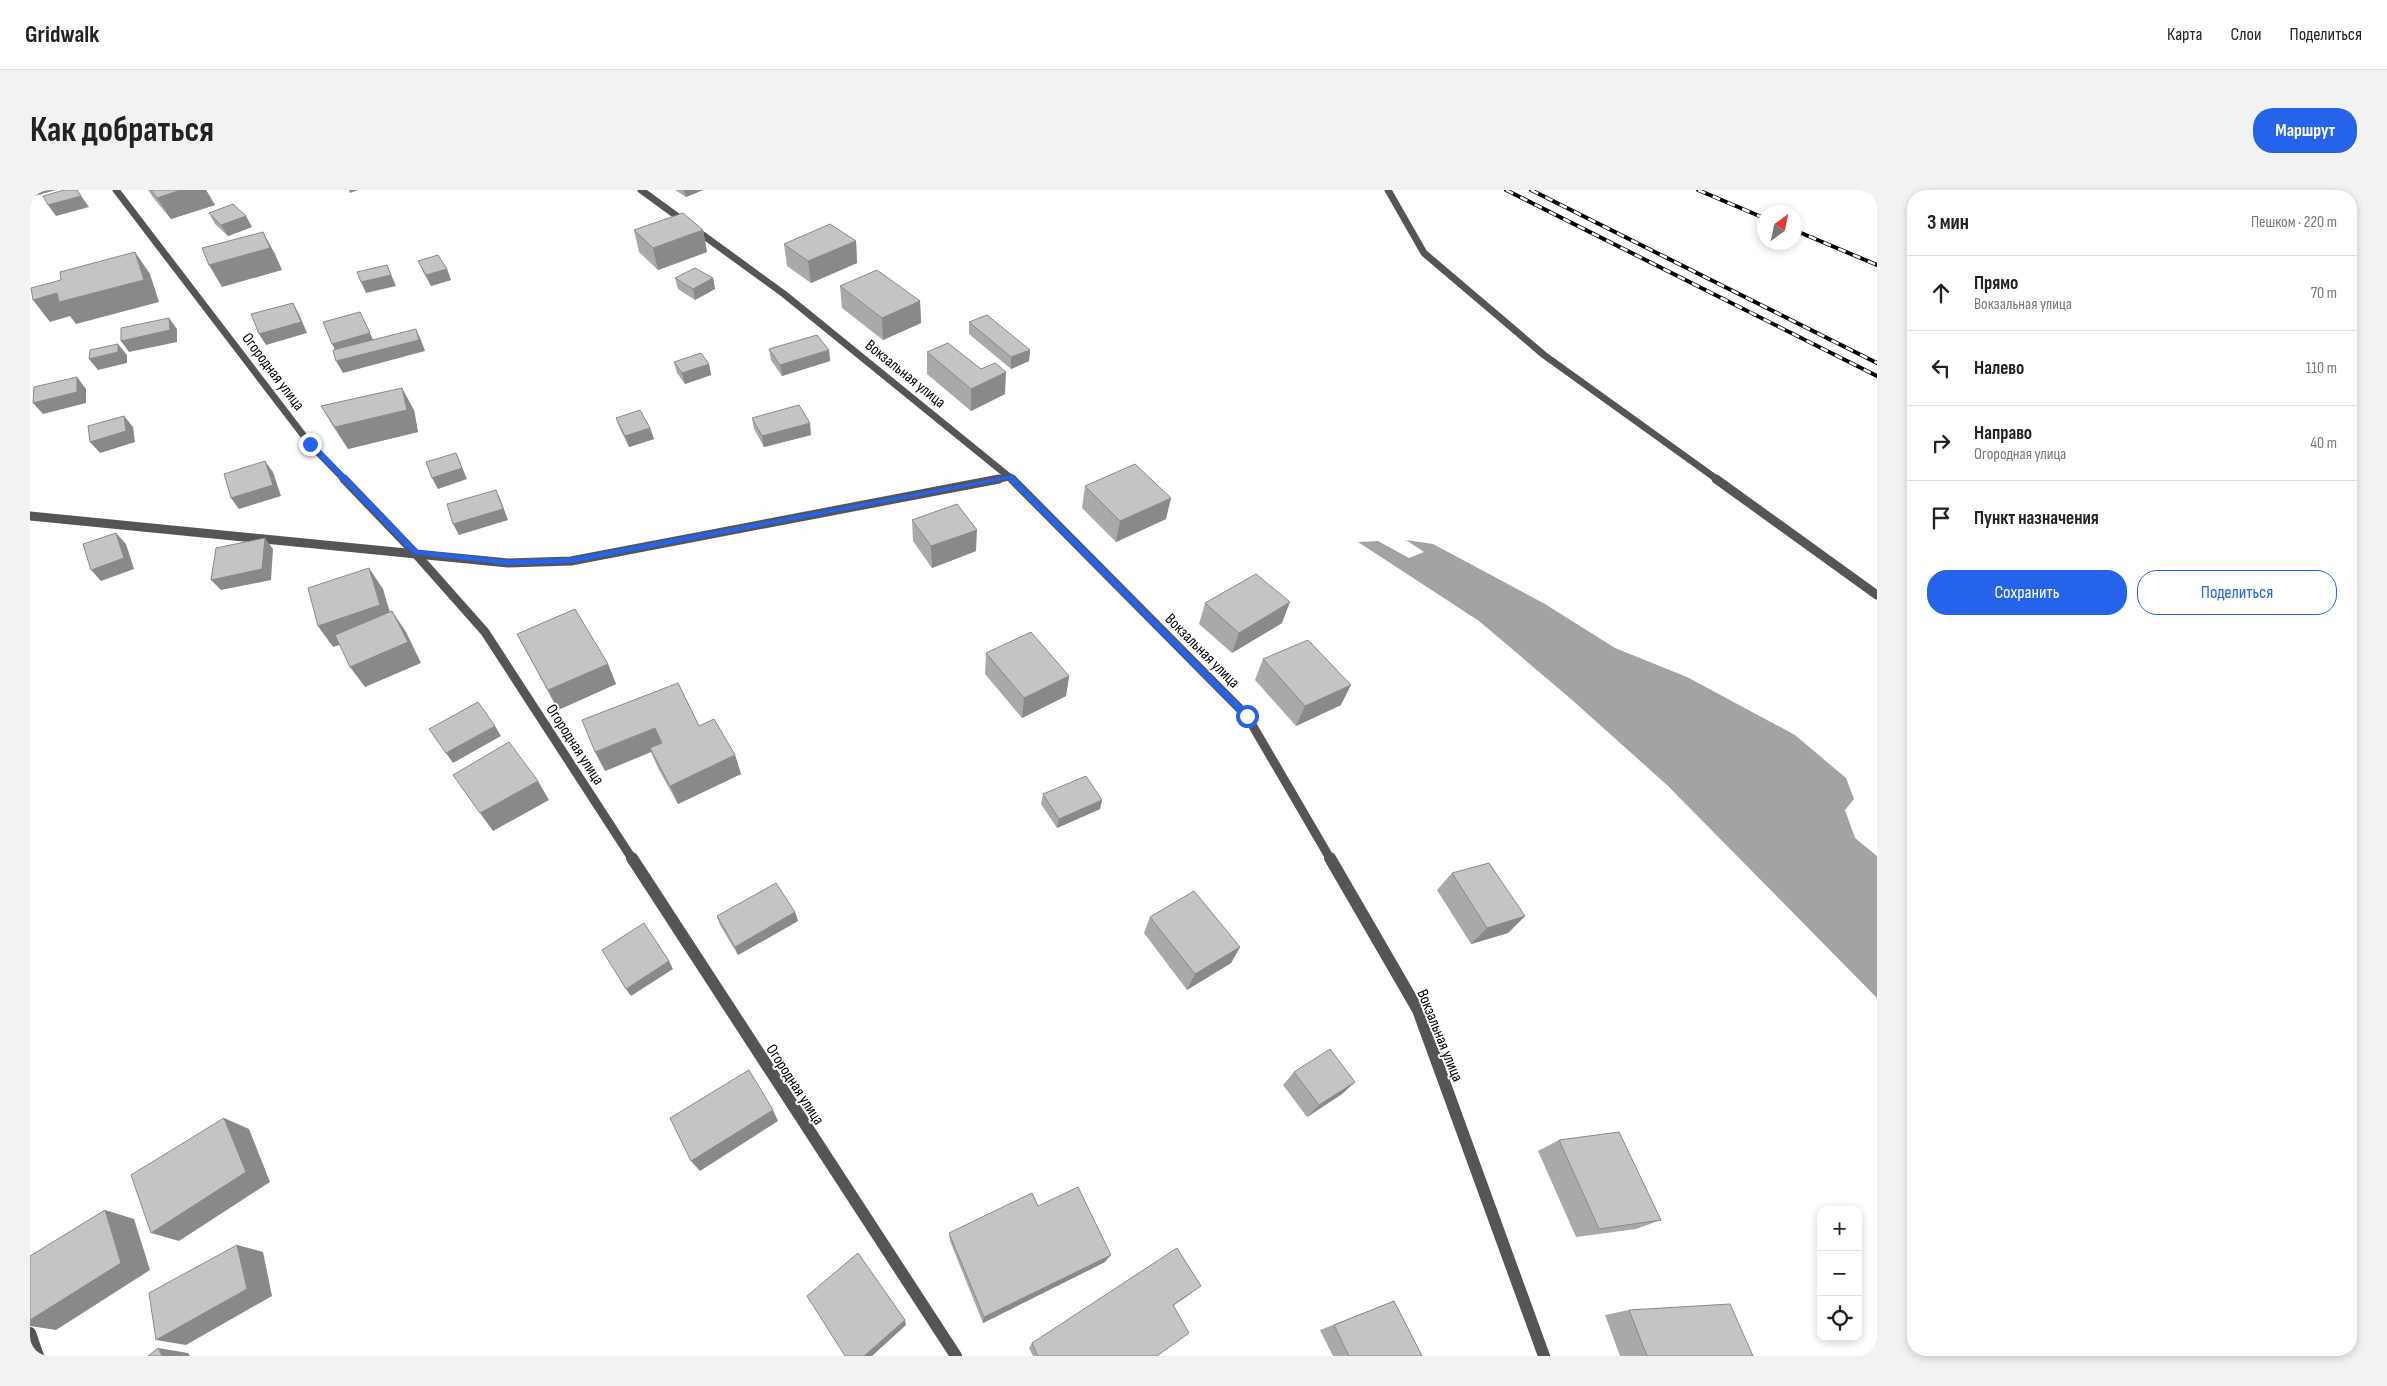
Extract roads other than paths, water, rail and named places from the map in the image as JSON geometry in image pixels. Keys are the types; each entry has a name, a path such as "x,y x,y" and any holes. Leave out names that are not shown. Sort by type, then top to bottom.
{"street":[{"name":"Огородная улица","path":"116,190 310,444 415,553 485,632 956,1356"},
{"name":"Вокзальная улица","path":"641,190 784,294 1010,477 1247,716 1418,1010 1544,1356"},
{"path":"1388,190 1424,253 1544,355 1877,595"},
{"path":"30,516 508,563 571,561 1010,477"},
{"path":"30,1333 38,1356"}],"railway":[{"path":"1506,190 1877,376"},
{"path":"1531,190 1877,363"},
{"path":"1698,190 1757,215"},
{"path":"1802,233 1877,265"}]}
